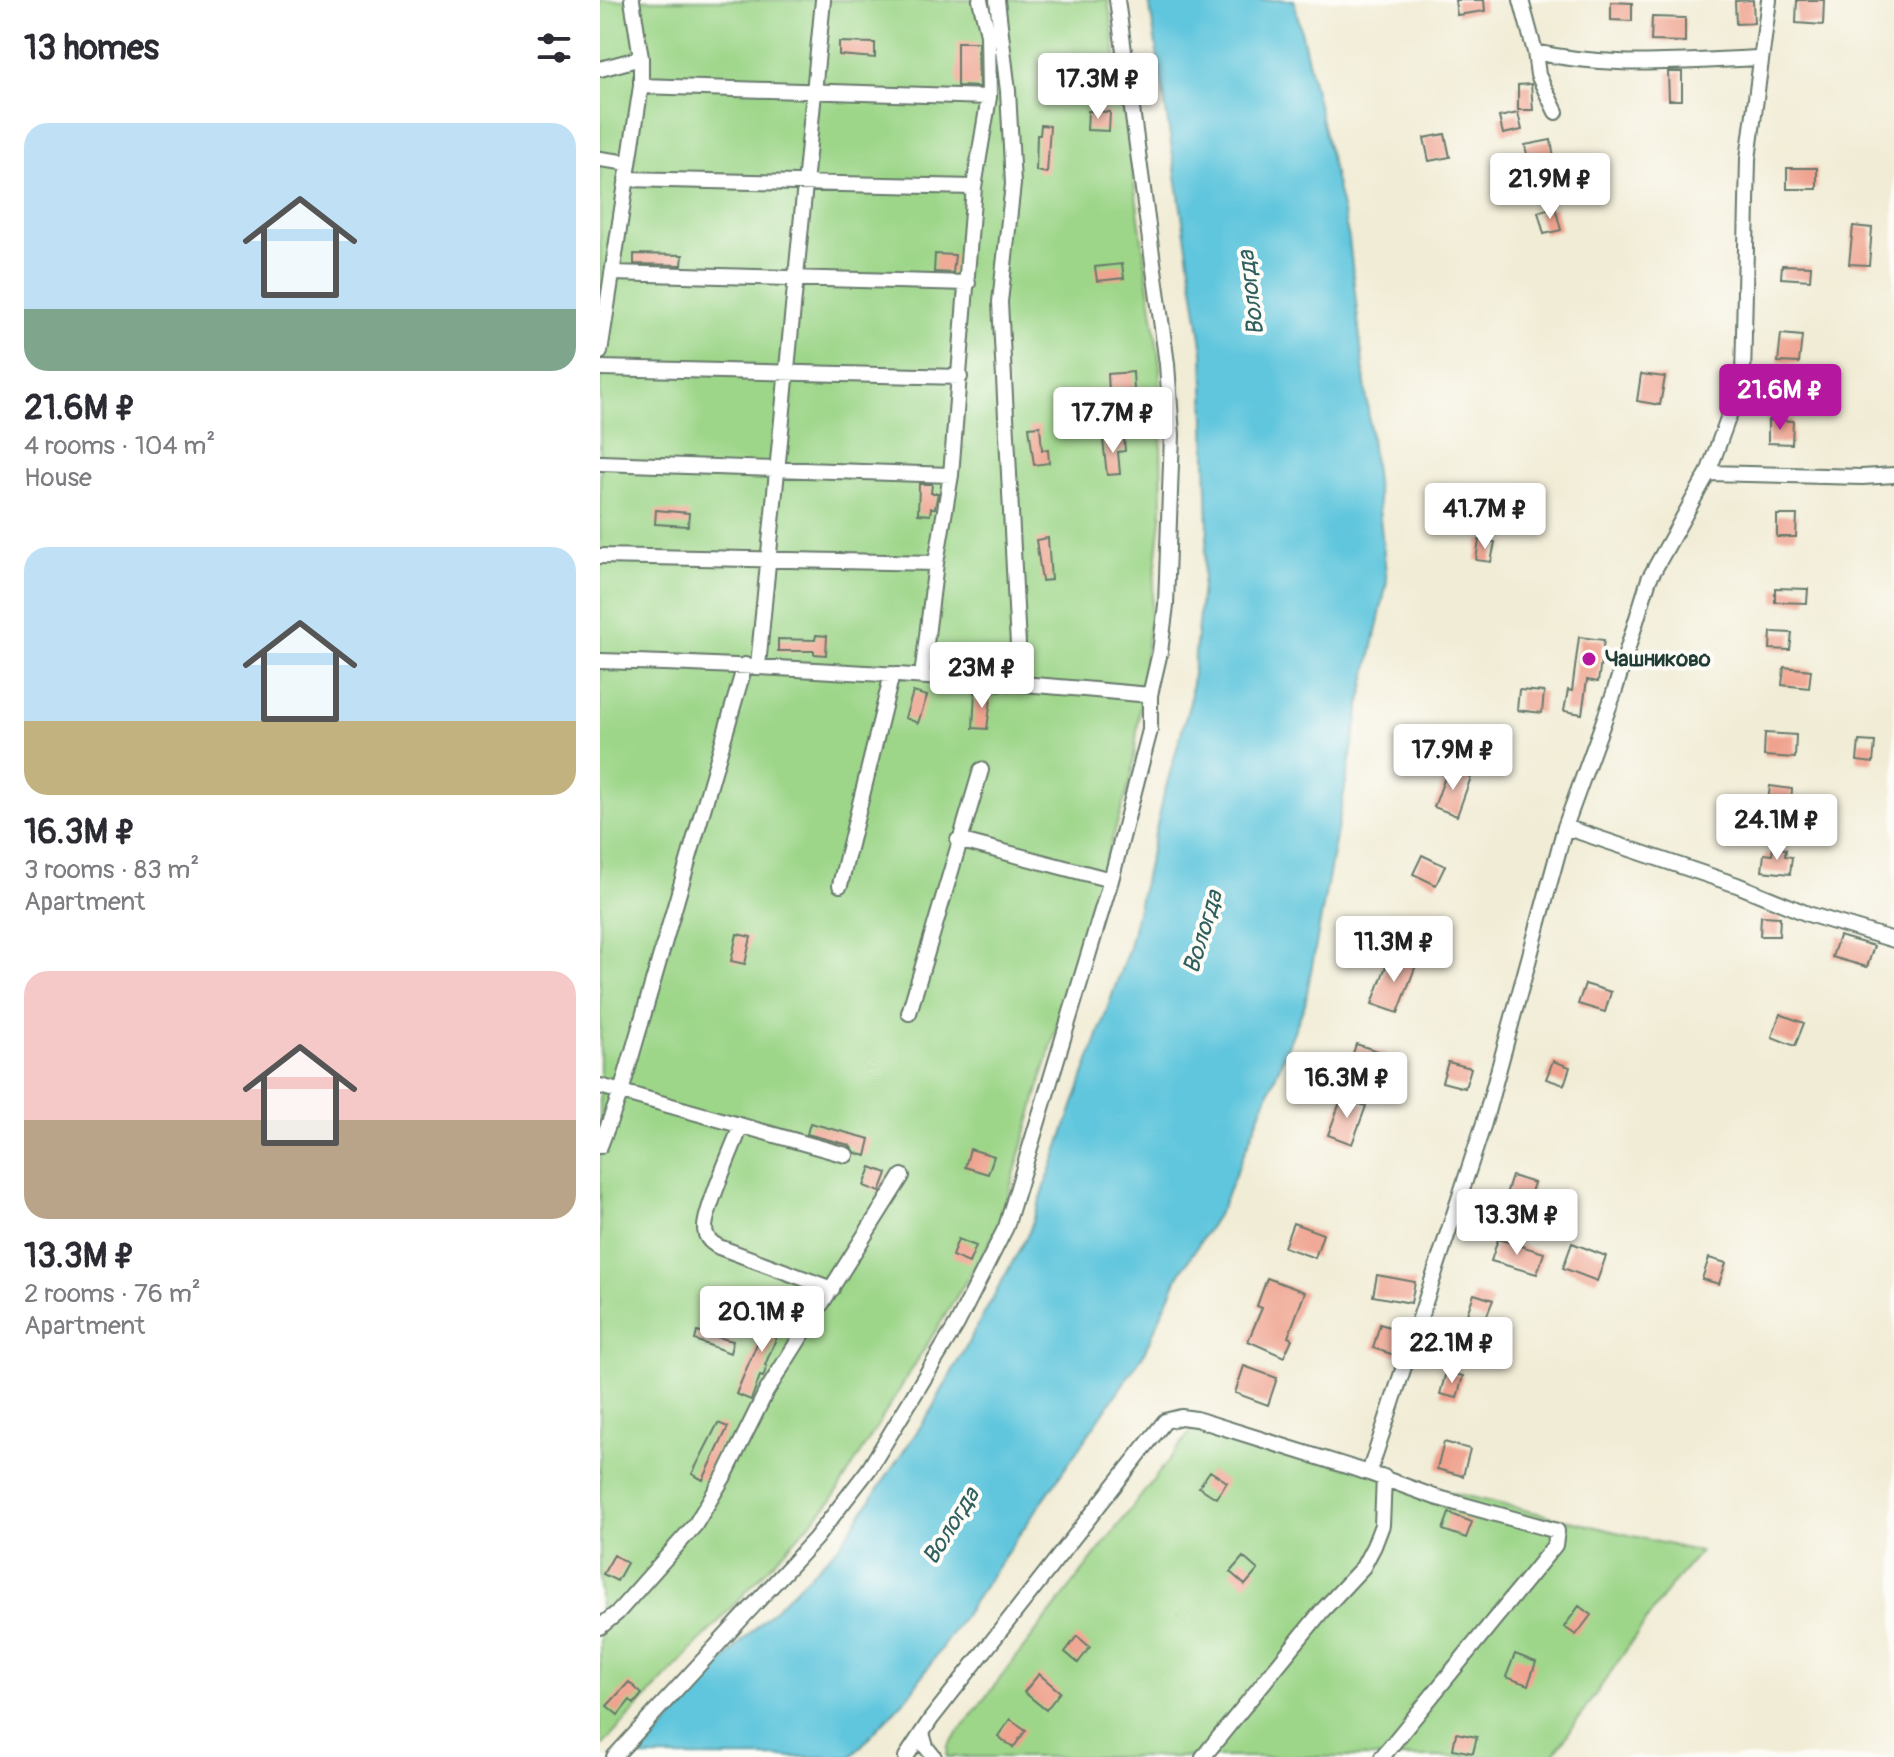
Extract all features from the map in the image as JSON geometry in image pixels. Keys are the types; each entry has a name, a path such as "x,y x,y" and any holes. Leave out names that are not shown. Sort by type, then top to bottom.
{"street":[{"path":"600,352 609,262 641,86 641,58 632,0"},
{"path":"600,1146 621,1092 752,666 770,561 776,468 823,0"},
{"path":"922,676 951,475 974,187 989,97 988,34 980,0"},
{"path":"997,0 1008,91 1013,184 1000,302 1019,664 1016,683"},
{"path":"614,1757 815,1539 869,1469 957,1324 1006,1227 1111,880 1150,730 1150,695 1166,605 1172,435 1167,364 1117,0"},
{"path":"1521,0 1538,75 1556,112"},
{"path":"1369,1473 1484,1123 1565,827 1614,693 1649,579 1708,473 1743,377 1748,159 1769,0"},
{"path":"1535,52 1570,60 1617,64 1760,58"},
{"path":"600,69 641,58"},
{"path":"641,86 989,97"},
{"path":"600,159 629,163"},
{"path":"626,179 974,187"},
{"path":"609,262 795,278 968,283"},
{"path":"600,368 960,377"},
{"path":"600,463 951,475"},
{"path":"1708,473 1894,475"},
{"path":"600,556 936,563"},
{"path":"600,661 892,674 1150,695"},
{"path":"840,885 892,674"},
{"path":"909,1013 981,770"},
{"path":"1565,827 1737,885 1808,914 1894,940"},
{"path":"958,840 1111,880"},
{"path":"600,1086 846,1155"},
{"path":"741,1126 706,1220 707,1237 719,1247 832,1289"},
{"path":"600,1627 617,1613 695,1525 726,1473 766,1392 902,1176"},
{"path":"906,1757 1165,1421 1181,1417 1384,1477 1435,1497 1557,1531 1555,1545 1382,1757"},
{"path":"1203,1757 1303,1634 1363,1567 1382,1525 1384,1477"},
{"path":"922,1733 926,1747 934,1757"}],"green space":[{"path":"600,0 1108,0 1160,365 1162,510 1132,776 999,1227 832,1500 600,1748"},
{"path":"1192,1430 1700,1552 1669,1588 1552,1757 947,1757 948,1746"}],"water":[{"name":"Вологда","path":"1149,0 1294,0 1349,239 1387,582 1361,701 1305,1004 1222,1207 1179,1275 1143,1355 909,1695 851,1757 640,1757 736,1647 840,1545 929,1414 1029,1232 1129,947 1164,794 1190,702 1208,528 1203,351"}],"building":[{"path":"1455,0 1484,0 1485,11 1457,15"},
{"path":"1753,0 1754,23 1736,24 1735,1"},
{"path":"1797,0 1824,0 1823,25 1796,23"},
{"path":"1611,2 1632,3 1632,21 1611,20"},
{"path":"1652,17 1685,18 1685,42 1651,41"},
{"path":"839,42 875,43 875,58 839,55"},
{"path":"957,42 978,42 979,87 957,86"},
{"path":"1668,72 1682,72 1682,100 1669,100"},
{"path":"1531,84 1533,110 1518,110 1518,85"},
{"path":"1088,111 1110,112 1109,131 1087,130"},
{"path":"1518,113 1522,130 1503,134 1499,117"},
{"path":"1041,125 1050,126 1047,173 1036,171 1037,135 1040,135"},
{"path":"1445,134 1450,157 1429,161 1424,138"},
{"path":"1551,140 1558,184 1534,188 1525,145"},
{"path":"1787,168 1817,168 1817,189 1787,189"},
{"path":"1555,207 1561,230 1544,234 1538,212"},
{"path":"1853,226 1872,228 1869,265 1849,264"},
{"path":"634,254 683,255 682,265 634,264"},
{"path":"935,254 955,255 953,273 934,272"},
{"path":"1122,264 1124,278 1097,281 1095,267"},
{"path":"1782,265 1811,266 1810,280 1781,278"},
{"path":"1781,334 1802,336 1799,363 1778,362"},
{"path":"1133,372 1134,390 1109,392 1108,374"},
{"path":"1641,374 1665,377 1660,405 1637,401"},
{"path":"1107,396 1108,415 1091,416 1090,397"},
{"path":"1768,420 1793,421 1792,444 1768,443"},
{"path":"1040,426 1042,450 1048,449 1049,463 1034,465 1029,427"},
{"path":"1124,438 1125,451 1118,452 1120,474 1107,475 1103,440"},
{"path":"919,484 932,484 931,493 938,493 930,515 918,514"},
{"path":"656,510 689,513 688,526 655,524"},
{"path":"1777,515 1797,515 1796,537 1777,537"},
{"path":"1048,538 1051,580 1042,581 1036,540"},
{"path":"1479,540 1495,542 1491,562 1476,560"},
{"path":"1775,588 1808,589 1807,603 1775,602"},
{"path":"1771,632 1792,633 1790,650 1770,649"},
{"path":"816,635 827,636 826,655 814,654 814,651 778,651 778,639 815,640"},
{"name":"Чашниково","path":"1579,637 1604,640 1598,682 1587,680 1582,714 1564,711 1568,690 1572,691"},
{"path":"1784,667 1811,670 1809,688 1782,685"},
{"path":"1519,690 1544,692 1542,713 1517,710"},
{"path":"913,692 927,696 918,723 905,718"},
{"path":"975,692 992,692 987,729 973,728"},
{"path":"1765,733 1796,735 1795,758 1764,756"},
{"path":"1859,741 1875,742 1873,763 1857,761"},
{"path":"1448,769 1471,777 1457,816 1434,807"},
{"path":"1770,786 1792,789 1791,803 1798,804 1796,815 1767,811"},
{"path":"1773,847 1786,849 1785,856 1792,857 1790,874 1762,871 1764,854 1772,855"},
{"path":"1422,855 1445,866 1436,885 1413,874"},
{"path":"1761,916 1780,917 1779,936 1760,936"},
{"path":"737,934 751,937 745,964 731,961"},
{"path":"1839,936 1874,946 1867,967 1832,957"},
{"path":"1390,955 1416,965 1398,1013 1372,1004"},
{"path":"1585,984 1611,992 1605,1012 1578,1004"},
{"path":"1780,1014 1804,1023 1795,1046 1772,1037"},
{"path":"1356,1044 1387,1054 1378,1083 1347,1073"},
{"path":"1553,1061 1570,1067 1564,1085 1546,1079"},
{"path":"1448,1062 1471,1068 1465,1088 1442,1082"},
{"path":"1342,1097 1366,1106 1352,1144 1328,1135"},
{"path":"810,1123 870,1139 866,1156 856,1153 849,1145 807,1134"},
{"path":"970,1149 994,1156 988,1174 965,1167"},
{"path":"871,1167 887,1173 880,1192 864,1186"},
{"path":"1512,1176 1534,1183 1528,1201 1506,1194"},
{"path":"1293,1223 1323,1234 1315,1258 1284,1247"},
{"path":"958,1239 976,1246 969,1263 952,1256"},
{"path":"1498,1239 1544,1253 1537,1274 1491,1261"},
{"path":"1572,1243 1606,1256 1597,1281 1563,1268"},
{"path":"1709,1258 1726,1263 1719,1284 1702,1279"},
{"path":"1377,1275 1415,1282 1411,1303 1373,1296"},
{"path":"1267,1278 1305,1292 1284,1357 1248,1341 1262,1308 1257,1306"},
{"path":"1474,1294 1493,1300 1485,1320 1467,1314"},
{"path":"776,1307 791,1313 785,1328 781,1327 751,1400 736,1394 760,1336 764,1338"},
{"path":"1380,1324 1405,1332 1397,1356 1373,1348"},
{"path":"697,1332 733,1341 730,1353 695,1340"},
{"path":"1244,1366 1277,1378 1268,1405 1235,1393"},
{"path":"1446,1372 1463,1376 1457,1398 1440,1394"},
{"path":"718,1423 728,1427 703,1480 692,1474"},
{"path":"1444,1442 1470,1449 1463,1476 1437,1469"},
{"path":"1210,1471 1227,1482 1216,1498 1199,1487"},
{"path":"1449,1513 1472,1522 1466,1538 1443,1530"},
{"path":"614,1555 627,1563 617,1581 603,1574"},
{"path":"1243,1557 1258,1570 1245,1585 1230,1572"},
{"path":"1579,1606 1591,1615 1576,1635 1564,1627"},
{"path":"1077,1636 1090,1647 1078,1663 1065,1652"},
{"path":"1515,1654 1536,1662 1528,1685 1506,1677"},
{"path":"1039,1674 1060,1692 1046,1710 1024,1692"},
{"path":"629,1682 642,1694 634,1704 630,1700 618,1715 607,1706"},
{"path":"1010,1719 1026,1730 1013,1748 998,1736"},
{"path":"1456,1733 1477,1737 1473,1753 1453,1749"}],"place":[{"name":"Чашниково","path":"1589,659"}]}
